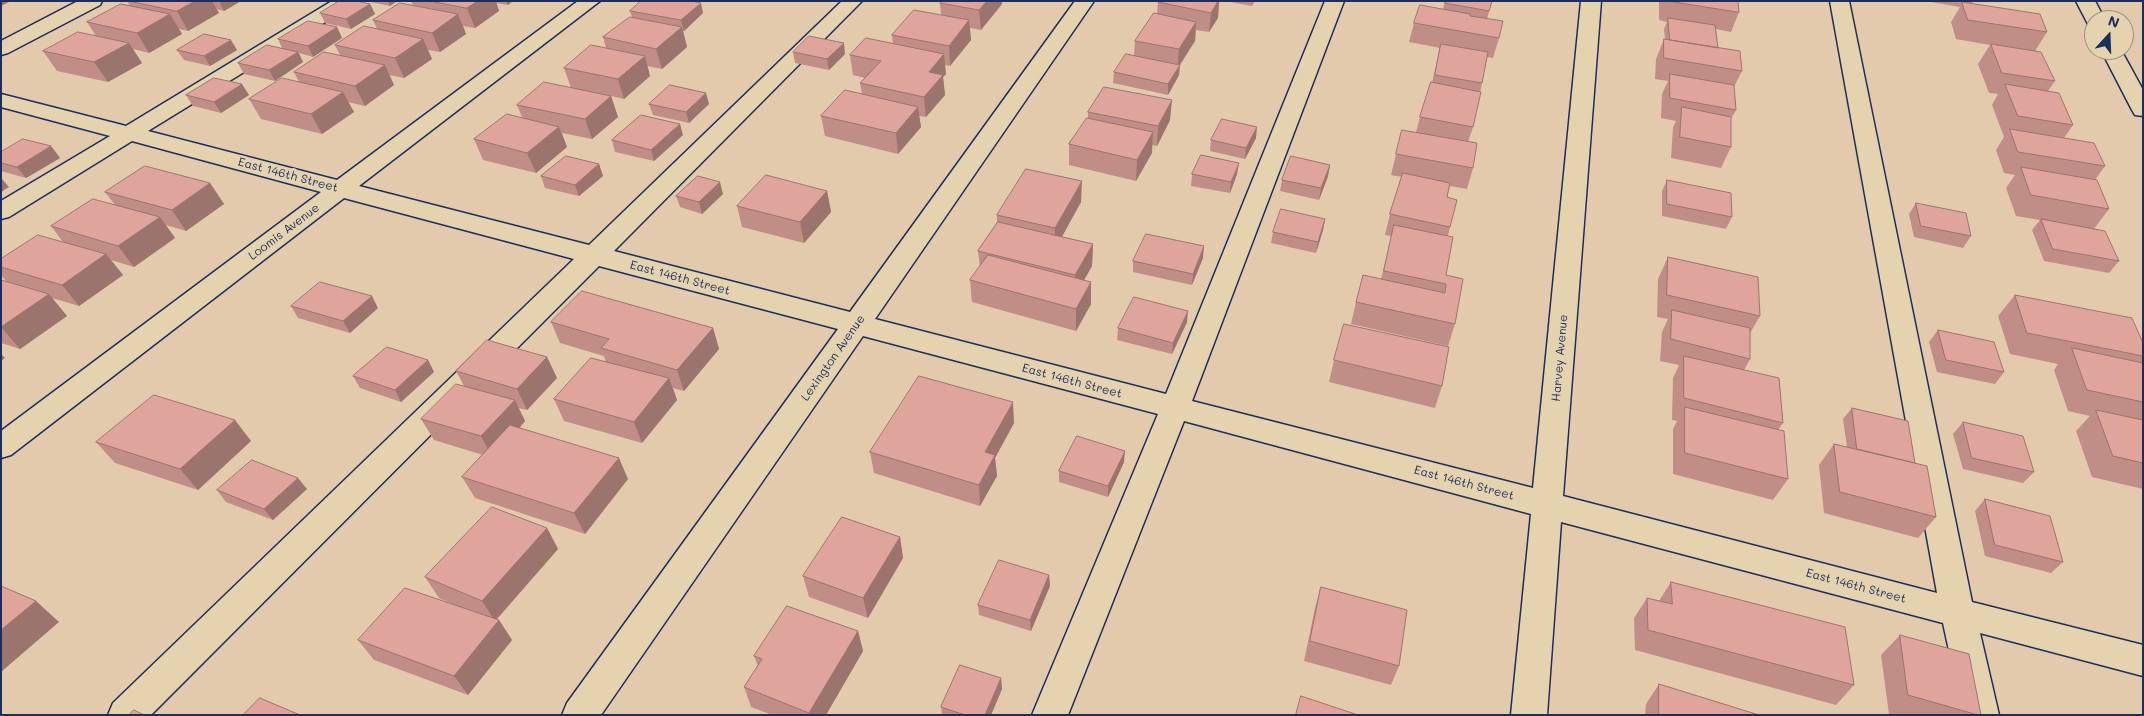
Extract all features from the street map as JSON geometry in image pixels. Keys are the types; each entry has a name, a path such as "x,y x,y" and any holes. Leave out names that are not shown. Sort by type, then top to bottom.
{"street":[{"path":"1,48 93,1"},
{"path":"1,212 346,1"},
{"name":"Loomis Avenue","path":"1,447 591,1"},
{"path":"126,715 853,1"},
{"name":"Lexington Avenue","path":"580,715 1085,1"},
{"path":"1050,715 1174,408 1334,1"},
{"name":"Harvey Avenue","path":"1529,715 1591,1"},
{"path":"1839,1 1958,613 1981,715"},
{"path":"2116,60 2143,110"},
{"name":"East 146th Street","path":"1,100 2143,661"}],"building":[{"path":"129,1 195,1 177,11"},
{"path":"339,1 357,1 370,4 346,19 320,13"},
{"path":"430,1 478,1 467,8"},
{"path":"641,1 692,1 701,3 681,20 630,11"},
{"path":"942,1 987,1 979,10 940,3"},
{"path":"1158,1 1218,1 1211,13"},
{"path":"1445,1 1492,1 1489,11 1445,3"},
{"path":"1668,1 1738,1 1739,12"},
{"path":"1962,2 2040,14 2047,32 1968,20"},
{"path":"400,3 458,14 432,33 373,20"},
{"path":"121,4 170,14 137,33 87,22"},
{"path":"1420,5 1503,21 1499,38 1414,23"},
{"path":"914,10 969,20 949,46 892,35"},
{"path":"1154,13 1196,22 1179,49 1135,41"},
{"path":"630,17 682,27 656,49 603,37"},
{"path":"1668,18 1715,25 1718,48 1670,40"},
{"path":"308,21 337,27 308,46 278,39"},
{"path":"364,26 423,39 395,58 335,45"},
{"path":"78,32 129,43 94,62 43,51"},
{"path":"204,34 231,40 204,56 177,50"},
{"path":"809,36 844,43 827,59 793,52"},
{"path":"866,38 944,54 929,72 943,75 924,97 860,83 881,61 850,55"},
{"path":"1664,39 1740,51 1742,71 1664,58"},
{"path":"1441,44 1488,52 1482,83 1435,75"},
{"path":"1991,44 2041,52 2055,81 2002,73"},
{"path":"267,45 298,52 269,70 238,63"},
{"path":"591,45 645,56 618,79 564,68"},
{"path":"324,52 385,65 355,86 294,72"},
{"path":"1126,54 1180,65 1168,84 1114,72"},
{"path":"1670,74 1734,85 1736,110 1670,98"},
{"path":"214,78 242,84 214,102 186,95"},
{"path":"282,78 343,92 311,114 249,99"},
{"path":"544,82 611,96 585,119 517,105"},
{"path":"1431,82 1481,92 1473,127 1420,117"},
{"path":"2005,84 2059,93 2073,125 2018,116"},
{"path":"670,85 706,93 686,112 649,104"},
{"path":"1104,87 1172,100 1158,126 1088,112"},
{"path":"845,90 918,107 896,133 821,116"},
{"path":"1682,107 1731,117 1731,147 1680,137"},
{"path":"507,114 559,127 527,153 474,139"},
{"path":"641,115 680,124 651,150 612,140"},
{"path":"1087,118 1153,132 1137,160 1069,144"},
{"path":"1222,119 1257,127 1246,148 1211,140"},
{"path":"2010,129 2094,143 2105,166 2018,152"},
{"path":"1402,130 1477,143 1473,168 1396,154"},
{"path":"23,139 51,146 17,167 1,163 1,152"},
{"path":"1201,155 1239,163 1231,182 1192,174"},
{"path":"566,156 599,164 575,185 541,176"},
{"path":"1291,156 1330,165 1321,188 1282,180"},
{"path":"145,166 210,183 172,210 105,192"},
{"path":"2021,167 2097,180 2109,209 2031,195"},
{"path":"1026,169 1082,181 1055,228 997,215"},
{"path":"1403,173 1450,183 1447,197 1457,200 1450,227 1390,214"},
{"path":"766,175 827,191 800,222 737,206"},
{"path":"698,176 720,182 699,202 676,196"},
{"path":"1667,180 1731,193 1732,217 1667,204"},
{"path":"93,199 160,217 118,246 51,226"},
{"path":"1916,203 1966,213 1971,236 1921,226"},
{"path":"1281,209 1325,219 1318,242 1273,232"},
{"path":"2041,219 2105,231 2119,261 2053,249"},
{"path":"998,222 1093,244 1075,275 978,251"},
{"path":"1394,225 1453,237 1446,275 1463,279 1455,324 1356,302 1363,275 1445,293 1446,284 1384,271"},
{"path":"1146,234 1204,246 1193,274 1133,261"},
{"path":"38,235 106,254 62,285 1,267 1,259"},
{"path":"988,255 1091,282 1076,309 970,280"},
{"path":"1668,257 1758,277 1760,316 1667,295"},
{"path":"1,280 49,294 1,327"},
{"path":"320,282 372,296 343,321 291,306"},
{"path":"582,291 713,328 677,370 601,348 609,339 551,322"},
{"path":"2015,295 2132,318 2143,343 2143,356 2027,333"},
{"path":"1134,297 1188,311 1173,343 1118,328"},
{"path":"1672,310 1750,328 1750,359 1671,339"},
{"path":"1344,324 1449,347 1442,386 1334,360"},
{"path":"1938,330 1994,342 2004,372 1946,360"},
{"path":"487,340 547,357 517,389 456,371"},
{"path":"387,347 428,360 395,390 353,376"},
{"path":"2072,348 2143,363 2143,402 2087,390"},
{"path":"1684,356 1779,378 1783,423 1684,398"},
{"path":"591,358 669,378 634,422 554,399"},
{"path":"919,376 1013,402 985,452 995,455 979,485 870,452"},
{"path":"456,384 515,400 481,436 421,419"},
{"path":"154,395 235,420 180,469 96,442"},
{"path":"1685,407 1784,431 1788,479 1685,453"},
{"path":"1852,408 1908,421 1915,463 1857,449"},
{"path":"2096,410 2143,420 2143,463 2113,456"},
{"path":"1963,422 2023,436 2034,472 1972,458"},
{"path":"510,425 619,458 574,513 462,477"},
{"path":"1077,436 1125,451 1108,486 1059,471"},
{"path":"1834,444 1927,466 1936,517 1840,492"},
{"path":"252,460 298,478 264,509 217,490"},
{"path":"1985,499 2050,516 2063,562 1995,545"},
{"path":"492,507 547,528 482,601 425,577"},
{"path":"842,517 900,537 863,598 803,576"},
{"path":"999,560 1049,575 1030,620 978,605"},
{"path":"1671,582 1845,627 1854,685 1648,630 1647,598 1672,604"},
{"path":"1,586 36,601 1,630"},
{"path":"1321,587 1407,610 1399,666 1310,641"},
{"path":"405,588 499,620 454,676 358,640"},
{"path":"787,606 858,631 809,713 744,687 762,659 754,656"},
{"path":"1900,635 1969,654 1981,715 1908,695"},
{"path":"960,665 1001,678 985,715 965,715 941,707"},
{"path":"1659,684 1759,715 1659,715"},
{"path":"1301,696 1358,715 1296,715"},
{"path":"260,698 300,715 243,715"},
{"path":"134,710 144,715 129,715"}]}
